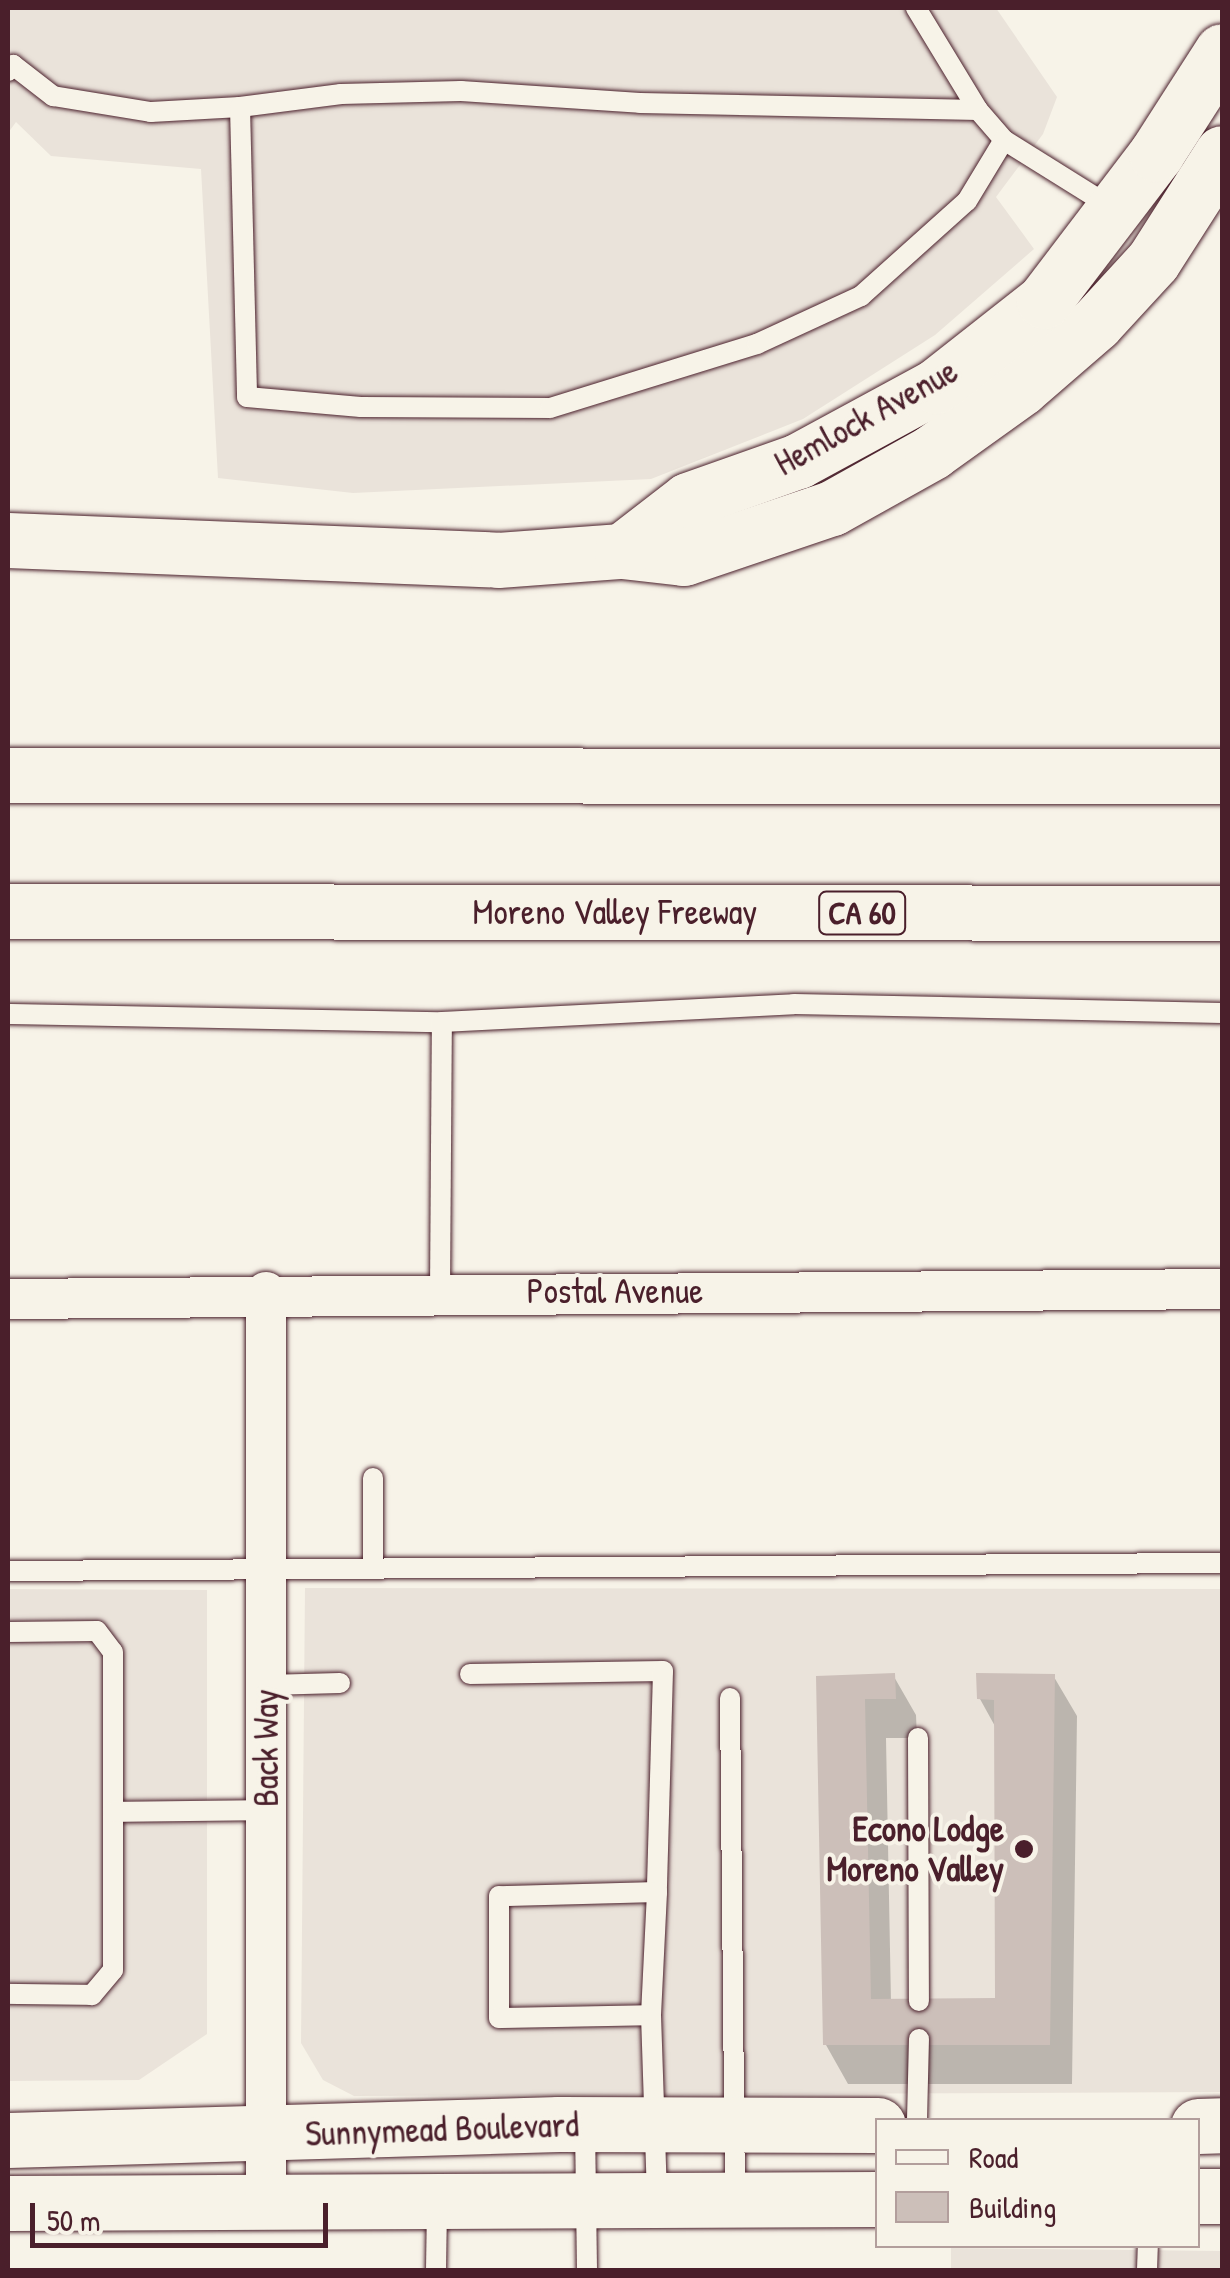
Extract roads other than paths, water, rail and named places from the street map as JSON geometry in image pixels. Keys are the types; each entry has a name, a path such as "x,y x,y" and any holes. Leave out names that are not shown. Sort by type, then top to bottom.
{"main road":[{"name":"Hemlock Avenue","path":"622,551 688,500 798,462 936,386 1044,301 1114,209 1222,51"},
{"name":"Hemlock Avenue","path":"8,540 498,560 622,551 684,558 832,508 932,452 1096,323 1154,261 1222,154"},
{"path":"8,744 503,775"},
{"path":"8,774 1222,776"},
{"name":"Moreno Valley Freeway","path":"8,911 1222,913"},
{"path":"8,935 502,912"},
{"name":"Sunnymead Boulevard","path":"8,2140 585,2124 875,2124"},
{"name":"Sunnymead Boulevard","path":"8,2203 437,2205 875,2199"}],"street":[{"name":"Postal Avenue","path":"8,1299 266,1292 1222,1290"},
{"name":"Back Way","path":"266,1292 266,2203"}],"lane":[{"path":"916,8 978,110 1004,140 1114,209"},
{"path":"9,66 54,96 151,112 240,107 342,94 461,91 640,104 978,110"},
{"path":"240,107 247,398 361,407 550,408 756,344 860,296 967,201 1004,140"},
{"path":"8,1014 442,1022 794,1004 1222,1014"},
{"path":"440,1292 442,1022"},
{"path":"373,1478 373,1568"},
{"path":"8,1571 1222,1563"},
{"path":"8,1632 97,1631 114,1652 114,1970 92,1994 8,1994"},
{"path":"470,1674 663,1671 651,2015 652,2124 658,2202"},
{"path":"266,1685 340,1683"},
{"path":"730,1698 735,2200"},
{"path":"918,1738 920,2000"},
{"path":"114,1812 266,1810"},
{"path":"651,2015 500,2018 499,1896 657,1892"},
{"path":"917,2118 919,2039"},
{"path":"585,2124 587,2270"},
{"path":"436,2270 437,2205"}],"place":[{"name":"Econo Lodge Moreno Valley","path":"1024,1849"}]}
